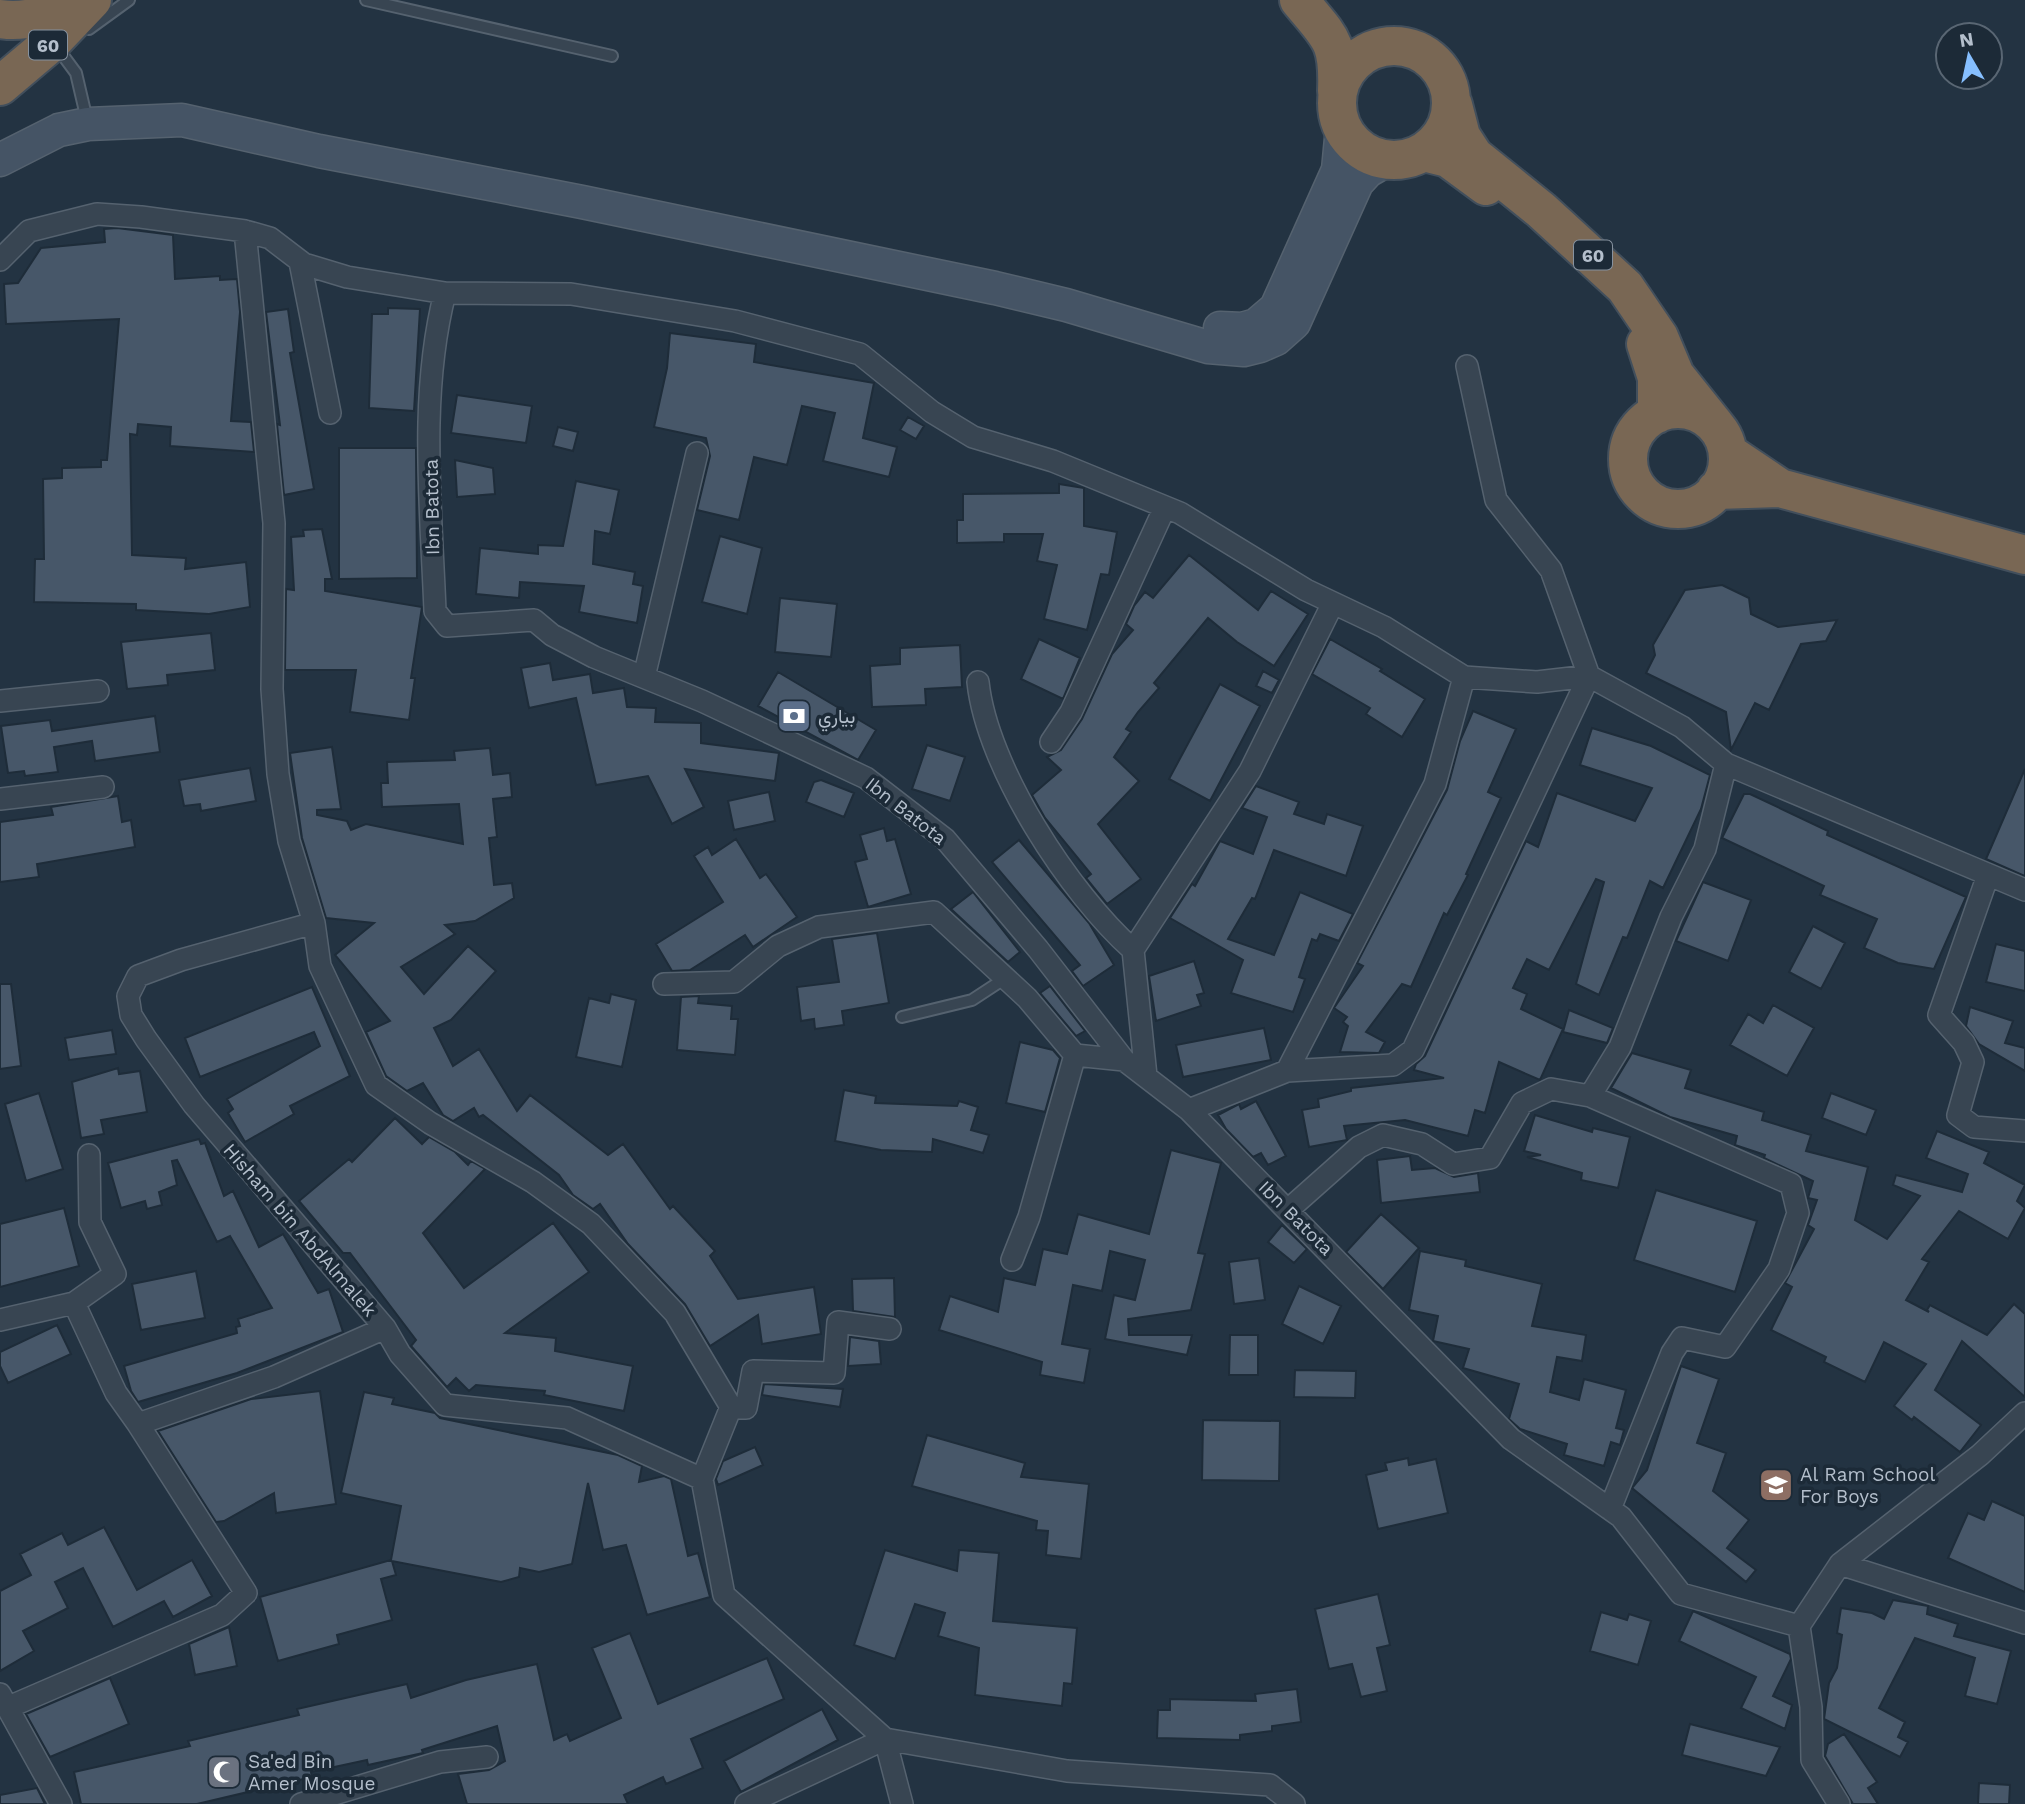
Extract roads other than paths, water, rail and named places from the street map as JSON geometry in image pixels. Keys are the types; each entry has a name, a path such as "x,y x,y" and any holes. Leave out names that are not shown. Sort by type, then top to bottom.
{"highway":[{"name":"60","path":"3,18 22,20 45,15 71,0"},
{"name":"60","path":"0,86 66,40 92,0"},
{"path":"1299,0 1331,40 1338,57 1337,110 1342,128 1361,149 1387,160 1406,159 1424,152 1439,140 1448,124 1453,105"},
{"path":"1314,0 1328,16 1376,50"},
{"name":"60","path":"1376,50 1392,45 1411,48 1428,56 1442,69 1450,86 1461,136 1474,156 1541,210 1625,287 1659,337 1675,375 1721,439"},
{"path":"1337,91 1345,73 1358,58 1376,50"},
{"name":"60","path":"1424,152 1448,158 1473,175 1598,276 1624,306 1653,356 1657,378 1657,414 1688,410 1780,488"},
{"path":"1657,414 1644,422 1628,449 1628,465 1640,493 1668,508 1683,509 1699,505 1716,490 1727,469 1721,439"},
{"name":"60","path":"1716,490 1780,488 2025,555"}],"street":[{"path":"0,160 59,130 88,124 141,120 193,123 1066,305 1227,350 1260,346 1276,339 1282,318 1304,274 1357,183 1368,171 1387,160"},
{"path":"1304,274 1338,170 1342,128"},
{"path":"0,260 29,231 97,214 245,231 270,238 300,262 346,277 444,293 571,294 735,321 860,354 932,412 973,436 1053,461 1165,507 1333,603 1384,627 1464,677 1537,682 1589,677 1682,727 1726,764 2025,890"},
{"path":"245,231 274,523 272,689 278,774 289,841 314,923 320,966 376,1085 430,1123 533,1182 591,1224 676,1313 731,1407"},
{"path":"300,262 330,413"},
{"name":"Ibn Batota","path":"444,293 439,316 430,410 435,611 447,626 534,620 552,635 593,657 644,677 866,778 945,839 1038,949 1124,1060 1189,1110 1511,1439 1622,1517 1681,1594 1799,1626"},
{"path":"1189,1110 1287,1071 1394,1065 1413,1051 1589,677 1551,570 1496,500 1467,366"},
{"path":"644,677 697,453"},
{"path":"1051,742 1072,712 1165,507"},
{"path":"1146,1076 1133,950 1250,771 1333,603"},
{"path":"1287,1071 1435,784 1464,677"},
{"path":"978,682 981,708 1013,787 1096,914 1133,950"},
{"path":"0,701 98,691"},
{"path":"1590,1096 1620,1047 1671,917 1705,849 1726,764"},
{"path":"0,799 103,787"},
{"path":"1988,875 1939,1015 1964,1043 1973,1062 1958,1115 1974,1127 2025,1131"},
{"path":"664,984 734,982 778,946 819,927 934,912 1027,998 1075,1055 1124,1060"},
{"name":"Hisham bin AbdAlmalek","path":"314,923 181,960 138,976 128,996 131,1014 194,1105 384,1328 400,1354 445,1405 567,1418 702,1479"},
{"path":"1013,1260 1075,1055"},
{"path":"1288,1210 1359,1147 1383,1135 1422,1144 1453,1164 1490,1158 1522,1103 1551,1089 1590,1096 1791,1184 1798,1213 1779,1269 1725,1347 1682,1338 1672,1353 1610,1509"},
{"path":"0,1320 74,1303 115,1274 90,1222 89,1155"},
{"path":"61,1804 4,1701 222,1615 246,1593 116,1393 74,1303"},
{"path":"731,1407 746,1408 753,1371 834,1373 838,1322 890,1329"},
{"path":"138,1424 274,1377 384,1328"},
{"path":"731,1407 702,1479 724,1595 885,1739 1067,1771 1270,1785 1294,1804"},
{"path":"1839,1804 1812,1760 1811,1707 1799,1626 1840,1564 1980,1455 2025,1413"},
{"path":"1840,1564 2025,1622"},
{"path":"746,1804 885,1739"},
{"path":"885,1739 902,1804"},
{"path":"301,1804 440,1762 487,1757"}],"lane":[{"path":"88,124 66,40 129,0"},
{"path":"366,0 612,56"},
{"path":"902,1017 972,1000 1004,979"}],"place":[{"name":"بياري","path":"794,716"},
{"name":"Al Ram School For Boys","path":"1776,1485"},
{"name":"Sa'ed Bin Amer Mosque","path":"224,1772"}]}
